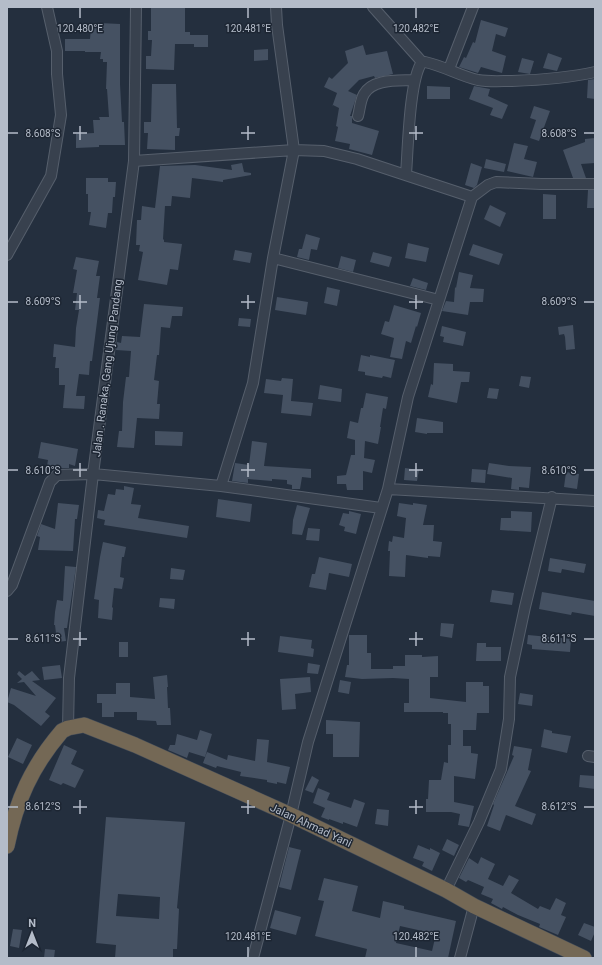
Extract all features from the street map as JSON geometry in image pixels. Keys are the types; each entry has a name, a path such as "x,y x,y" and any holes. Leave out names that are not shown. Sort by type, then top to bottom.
{"highway":[{"name":"Jalan Ahmad Yani","path":"68,728 84,726 135,744 291,815 446,890 569,955 584,958"},
{"path":"7,846 17,806 29,778 56,738 62,731 68,728"}],"street":[{"path":"7,255 51,176 61,115 57,74 57,51 48,7"},
{"name":"Jalan . Ranaka, Gang Ujung Pandang","path":"68,728 69,678 93,474 134,161 136,7"},
{"path":"221,486 253,384 273,258 294,150 277,25 276,7"},
{"path":"373,7 422,62 449,69 465,76 480,80 539,80 595,72"},
{"path":"449,69 473,7"},
{"path":"406,174 412,94 415,80 422,62"},
{"path":"358,116 362,97 371,86 381,82 415,80"},
{"path":"134,161 294,150 324,151 406,174 472,197"},
{"path":"253,958 291,815 308,742 388,488 408,397 472,197 488,185 496,182 595,184"},
{"path":"273,258 439,300"},
{"path":"7,592 12,585 50,482 57,475 93,474 221,486 381,508"},
{"path":"388,488 442,493 595,501"},
{"path":"446,890 479,822 501,769 509,719 510,678 525,607 552,498"},
{"path":"460,958 474,906"}],"building":[{"path":"151,7 185,7 185,32 190,32 190,35 208,35 208,47 194,47 194,44 175,44 174,70 146,69 146,56 151,56 152,40 148,40 148,31 151,31"},
{"path":"481,20 508,28 505,37 496,34 492,51 506,56 502,73 481,67 478,73 459,67 464,57 466,58 473,42 475,43"},
{"path":"99,23 120,24 120,84 125,145 99,145 99,147 76,148 76,134 94,133 93,120 100,120 99,117 109,117 106,89 107,62 103,62 103,59 100,59 101,52 65,51 65,39 90,39 91,27 99,28"},
{"path":"363,45 366,55 387,51 393,74 375,78 374,76 359,80 348,91 357,95 350,116 352,116 352,123 379,131 372,155 349,149 350,144 335,141 338,127 336,126 339,108 333,105 332,107 337,93 324,87 329,77 332,79 348,63 345,51"},
{"path":"268,49 268,60 254,61 254,50"},
{"path":"548,53 562,58 557,71 543,68"},
{"path":"522,58 534,61 530,74 518,72"},
{"path":"595,79 595,99 587,98 588,80"},
{"path":"152,84 176,84 177,128 180,128 179,136 175,136 175,150 147,149 148,133 144,133 144,122 151,122"},
{"path":"427,86 450,87 450,99 427,99"},
{"path":"474,86 490,89 488,96 508,105 502,119 490,115 493,108 469,99"},
{"path":"534,106 550,111 539,141 530,138 536,120 530,118"},
{"path":"595,138 595,163 581,164 586,178 573,178 563,150 585,142 585,139"},
{"path":"514,143 528,146 524,159 537,162 533,177 507,171"},
{"path":"486,159 506,164 504,172 484,168"},
{"path":"242,163 244,172 251,173 251,175 223,180 223,182 192,178 190,198 172,196 171,206 165,206 163,239 164,242 182,244 178,270 170,269 167,285 138,280 143,252 139,251 140,245 136,245 137,220 141,220 142,206 155,208 160,166 195,165 232,170 231,165"},
{"path":"471,163 482,167 477,185 474,188 465,185"},
{"path":"86,178 108,178 108,182 116,182 112,213 108,213 106,228 89,225 91,212 88,212"},
{"path":"588,190 595,190 595,208 587,208"},
{"path":"543,194 556,195 556,219 543,219"},
{"path":"490,205 506,213 500,227 484,219"},
{"path":"306,234 320,238 317,250 311,249 309,260 297,257 299,249 302,249"},
{"path":"408,243 429,248 426,262 405,258"},
{"path":"473,244 503,254 499,265 469,255"},
{"path":"235,250 252,253 250,263 233,260"},
{"path":"373,252 392,257 389,267 370,262"},
{"path":"341,256 356,260 353,272 338,268"},
{"path":"76,257 99,261 96,276 100,276 97,298 100,298 92,361 90,361 89,375 79,374 76,396 85,396 84,409 63,408 65,385 59,385 59,368 55,368 56,357 53,357 54,344 75,347 79,310 75,310 77,293 73,293 77,270 73,269"},
{"path":"459,272 473,275 470,288 484,289 483,302 470,302 468,315 442,311 446,301 454,302 455,287 456,288"},
{"path":"413,278 428,283 426,290 410,286"},
{"path":"327,287 340,290 337,306 324,303"},
{"path":"277,297 308,302 306,315 275,310"},
{"path":"144,304 183,307 182,316 172,316 170,328 161,327 159,355 157,355 154,380 159,381 157,404 160,404 159,419 137,418 134,448 117,447 119,431 122,431 123,402 126,377 129,377 131,351 116,350 117,342 121,343 122,336 140,337"},
{"path":"394,305 421,313 411,343 406,341 402,359 390,357 394,338 381,334 385,321 389,322"},
{"path":"239,318 251,319 250,327 238,326"},
{"path":"573,325 575,349 566,350 564,334 559,335 558,327"},
{"path":"442,326 466,332 463,346 443,342 444,337 440,336"},
{"path":"361,355 370,357 370,355 395,360 391,378 365,375 365,372 358,371"},
{"path":"434,363 453,364 453,371 470,372 469,382 461,382 457,403 428,397 431,384 433,385"},
{"path":"521,376 531,377 529,388 519,386"},
{"path":"282,378 293,379 291,401 313,403 311,416 281,413 283,395 264,393 266,379 281,381"},
{"path":"320,385 342,389 341,402 318,399"},
{"path":"489,388 499,389 497,399 487,398"},
{"path":"366,393 388,397 386,409 383,408 378,444 365,441 364,458 375,460 372,473 363,471 363,490 347,490 346,484 337,484 337,476 346,475 351,455 355,455 355,440 347,438 350,421 358,423"},
{"path":"417,418 443,422 443,433 427,434 415,432"},
{"path":"155,431 183,432 182,446 155,445"},
{"path":"252,441 267,443 264,466 311,469 311,478 302,477 300,489 292,489 292,485 287,484 287,480 272,479 272,481 248,479 248,483 232,481 235,463 249,465"},
{"path":"41,442 78,449 75,466 69,464 69,468 61,468 47,466 48,460 38,458"},
{"path":"489,463 531,467 529,488 519,487 519,490 511,489 512,478 487,474"},
{"path":"405,468 419,470 417,481 404,480"},
{"path":"472,469 486,470 485,483 471,482"},
{"path":"566,472 579,474 577,489 564,487"},
{"path":"124,486 134,488 131,504 141,505 138,518 189,526 187,538 104,525 105,520 97,518 98,510 104,511 108,494 115,495 116,489 124,490"},
{"path":"218,499 252,504 250,522 216,517"},
{"path":"58,503 79,505 77,519 75,519 73,551 38,550 40,537 37,536 41,524 55,529"},
{"path":"399,503 427,505 423,525 434,525 433,541 442,542 440,557 428,556 428,558 406,555 405,577 389,576 389,541 392,542 393,536 404,538 406,518 397,516"},
{"path":"297,505 310,508 302,535 292,534 293,520"},
{"path":"349,511 361,514 356,534 344,531 345,527 339,525 343,513 349,514"},
{"path":"511,511 532,512 531,532 500,530 501,518 511,518"},
{"path":"308,528 320,529 319,541 306,540"},
{"path":"103,542 126,547 124,557 122,557 120,577 124,578 122,589 114,588 112,620 98,618 99,600 94,599"},
{"path":"319,557 352,564 349,577 329,573 326,590 309,587 312,574 315,574"},
{"path":"550,558 586,564 584,573 562,569 561,573 548,571"},
{"path":"65,566 76,567 67,628 64,628 66,641 57,642 54,625 55,612 57,600 63,601"},
{"path":"171,568 185,570 183,580 170,579"},
{"path":"492,590 514,593 512,605 490,602"},
{"path":"542,592 595,601 595,616 572,612 571,615 539,609"},
{"path":"160,598 175,599 174,609 159,607"},
{"path":"441,623 454,624 452,638 440,636"},
{"path":"349,635 367,635 367,653 371,653 371,669 393,669 393,666 405,666 405,655 422,655 422,657 438,656 438,677 430,677 430,698 466,702 466,682 483,682 483,686 489,686 489,713 477,713 476,730 463,730 463,746 471,746 471,753 478,754 475,779 454,776 454,802 474,806 469,827 458,825 460,814 451,812 426,812 426,799 428,799 429,780 441,780 444,762 448,763 448,745 451,745 451,724 448,724 448,713 404,712 404,703 409,703 409,679 362,679 345,677 347,665 349,665"},
{"path":"528,635 571,639 570,652 532,649 532,645 527,644"},
{"path":"280,636 312,640 311,648 314,649 313,657 278,652"},
{"path":"119,642 128,642 128,657 119,657"},
{"path":"477,643 486,643 486,647 501,647 501,661 476,661"},
{"path":"308,663 320,665 318,674 307,673"},
{"path":"60,665 62,678 44,680 42,667"},
{"path":"19,671 25,676 32,671 40,680 32,681 56,698 45,712 50,716 41,726 14,705 7,702 11,688 36,696 24,682 17,683 22,679 17,674"},
{"path":"167,675 168,708 170,708 171,725 157,725 156,721 137,720 137,712 114,712 114,717 102,717 102,703 97,703 97,694 116,694 116,683 130,683 130,697 155,699 153,677"},
{"path":"310,677 311,692 295,694 296,709 282,710 280,679"},
{"path":"340,680 351,682 349,694 338,692"},
{"path":"520,693 533,695 532,706 518,704"},
{"path":"326,720 360,722 359,757 333,757 333,734 326,734"},
{"path":"544,729 552,731 552,733 571,736 567,753 541,747"},
{"path":"200,730 212,734 205,757 189,752 187,758 168,750 170,745 175,745 177,734 197,740"},
{"path":"17,738 32,745 23,764 8,757"},
{"path":"257,739 269,740 267,762 290,767 286,784 277,782 277,784 267,782 267,780 240,776 241,772 217,766 216,768 203,763 207,752 227,760 228,755 255,761"},
{"path":"64,745 77,751 71,764 84,770 75,788 63,783 61,785 49,780"},
{"path":"514,746 532,749 528,770 531,771 515,806 536,814 532,825 506,815 500,831 487,826 494,805 493,804 514,756 512,755"},
{"path":"580,775 595,776 595,789 579,787"},
{"path":"312,776 319,780 313,793 305,790"},
{"path":"318,788 330,793 327,800 351,808 354,799 365,803 357,827 321,817 325,808 313,803"},
{"path":"377,809 389,810 388,826 375,824"},
{"path":"106,817 185,822 177,908 179,909 177,949 173,949 173,958 115,958 116,945 96,943","holes":["118,894 160,897 159,919 116,916"]},
{"path":"447,839 459,845 454,856 442,850"},
{"path":"418,845 430,850 430,848 440,853 432,871 422,866 424,862 413,858"},
{"path":"289,847 301,850 291,890 279,887"},
{"path":"481,857 495,864 488,879 503,886 509,875 519,880 511,893 538,909 540,906 550,910 556,898 566,903 561,915 566,917 558,935 539,927 540,924 491,903 493,899 481,894 484,887 468,880 466,882 459,878 469,858 478,864"},
{"path":"324,878 358,886 352,911 380,918 383,901 404,906 404,909 456,921 448,958 365,958 367,949 315,936 324,901 318,900","holes":["400,926 436,934 432,951 396,943"]},
{"path":"275,910 301,917 296,935 270,928"},
{"path":"584,923 595,927 595,932 591,941 578,935"},
{"path":"13,929 22,930 19,948 10,946"},
{"path":"45,949 55,950 54,958 44,958"}]}
